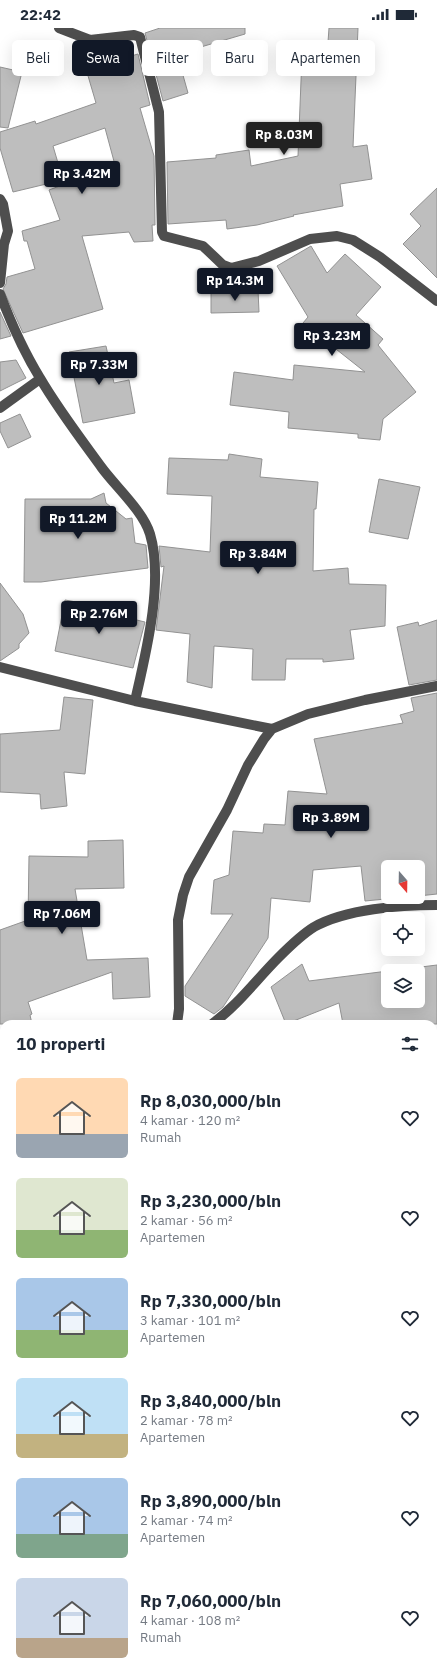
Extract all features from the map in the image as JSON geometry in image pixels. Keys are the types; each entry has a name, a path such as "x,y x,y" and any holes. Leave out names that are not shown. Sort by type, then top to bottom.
{"street":[{"path":"59,28 90,40 134,35 140,37 160,112 162,232 164,236 203,246 223,265 231,268 259,261 310,239 337,236 353,240 380,257 437,301"},
{"path":"0,199 4,204 8,231 4,244 0,283"},
{"path":"0,294 11,323 40,379 103,470 143,520 149,532 153,548 154,578 150,630 135,701"},
{"path":"0,408 40,379"},
{"path":"0,667 135,701 272,729"},
{"path":"178,1020 179,1009 178,920 189,876 227,810 248,765 264,739 272,729 308,714 364,700 437,686"},
{"path":"217,1020 241,999 296,941 314,928 335,918 373,910 437,905"}],"building":[{"path":"160,28 245,28 245,34 225,40 211,40 211,44 203,46 203,40 147,40 145,33"},
{"path":"329,28 358,28 357,40 328,40"},
{"path":"138,54 150,105 140,108 154,156 155,225 152,225 153,241 134,242 129,232 82,236 103,309 23,333 3,289 6,284 7,277 35,269 27,241 24,241 22,231 60,220 49,190 115,165 105,128 53,146 63,180 13,192 0,148 0,132 35,121 36,124 96,103 88,76 134,76 134,55"},
{"path":"0,67 12,70 12,76 21,76 8,128 0,127"},
{"path":"156,76 183,76 188,93 163,101"},
{"path":"301,76 356,76 353,147 367,145 372,179 340,184 343,206 293,215 294,216 257,225 227,229 226,220 168,224 167,162 216,158 216,155 249,150 251,166 298,156"},
{"path":"437,188 437,278 403,244 421,226 410,214"},
{"path":"311,246 327,273 345,254 381,287 356,315 383,339 378,345 416,392 383,419 380,440 358,438 358,434 288,428 289,412 230,405 234,372 293,380 294,365 365,372 303,323 308,317 277,266"},
{"path":"258,290 259,312 211,313 211,291"},
{"path":"0,312 11,336 0,339"},
{"path":"106,346 114,383 129,380 135,413 83,423 69,352"},
{"path":"16,360 26,378 0,391 0,362"},
{"path":"20,414 31,437 8,448 0,431 0,423"},
{"path":"229,454 262,459 260,477 318,482 316,509 314,509 313,571 348,568 349,584 386,585 385,626 350,630 354,659 323,662 323,659 286,659 285,680 252,680 253,649 214,646 212,688 187,682 190,634 156,630 164,566 161,567 159,546 210,552 212,496 167,494 169,458 228,460"},
{"path":"379,479 420,487 408,539 369,532"},
{"path":"104,493 106,503 126,519 132,518 135,543 146,545 148,568 41,582 24,582 25,499 91,499"},
{"path":"0,583 23,614 29,633 19,644 19,648 0,661"},
{"path":"65,600 104,607 103,612 145,622 133,668 55,651"},
{"path":"437,620 437,680 409,685 397,627 418,622 419,626"},
{"path":"437,693 437,894 425,895 425,860 381,860 381,899 365,901 361,866 313,870 310,902 271,898 268,938 223,1007 214,1014 185,996 185,986 233,914 211,914 214,880 229,875 233,831 263,833 264,824 285,825 288,791 327,794 314,739 403,723 400,715 414,711 411,698"},
{"path":"64,697 93,700 85,774 64,772 67,806 41,809 40,794 0,792 0,734 60,730"},
{"path":"123,840 124,888 75,889 87,960 148,958 150,997 113,999 112,972 28,1002 32,1014 30,1015 31,1020 0,1020 0,930 28,920 29,856 88,857 88,841"},
{"path":"302,964 309,981 381,972 381,1008 425,1008 425,966 437,965 437,1020 342,1020 339,1003 296,1020 284,1020 271,987"}]}
